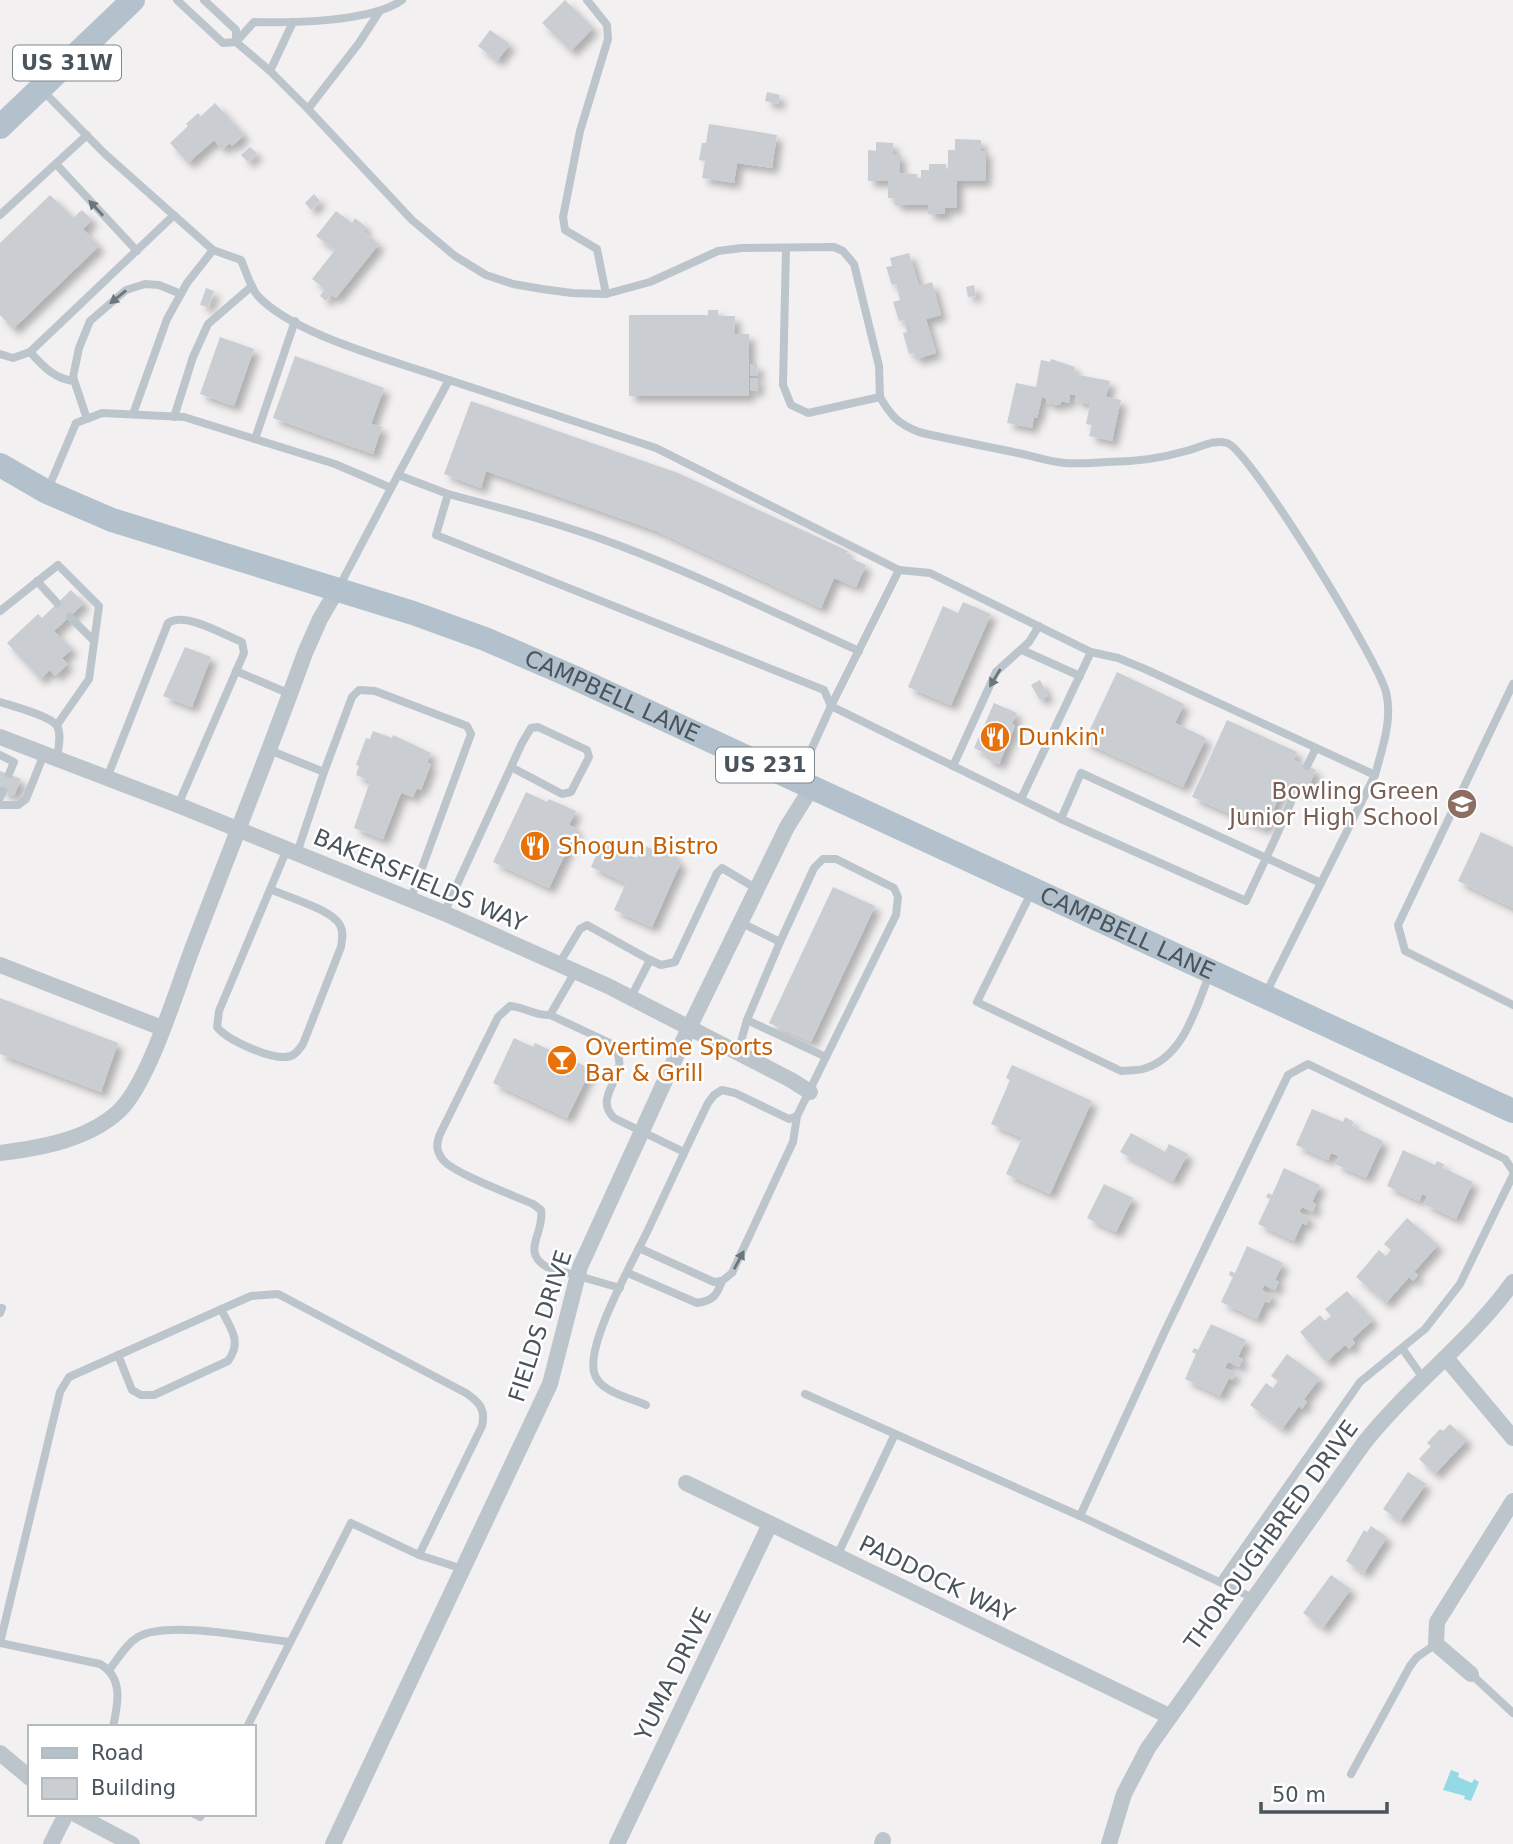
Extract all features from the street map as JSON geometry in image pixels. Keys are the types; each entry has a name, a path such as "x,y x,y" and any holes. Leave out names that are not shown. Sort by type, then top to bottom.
{"main road":[{"name":"US 31W","path":"0,127 133,0"},
{"name":"CAMPBELL LANE","path":"0,465 47,492 111,520 414,613 485,639 805,783 1513,1111"}],"street":[{"path":"0,1153 61,1141 95,1129 109,1120 131,1097 162,1028 320,619 337,590"},
{"name":"BAKERSFIELDS WAY","path":"0,737 411,898 631,998 810,1092"},
{"name":"FIELDS DRIVE","path":"333,1844 550,1384 578,1276 641,1132 742,923 805,783"},
{"path":"0,965 162,1028"},
{"name":"THOROUGHBRED DRIVE","path":"1109,1844 1124,1794 1148,1748 1364,1443 1382,1420 1423,1378 1474,1331 1513,1282"},
{"path":"1446,1358 1513,1438"},
{"name":"PADDOCK WAY","path":"686,1483 1169,1716"},
{"path":"1471,1674 1436,1644 1437,1622 1513,1502"},
{"name":"YUMA DRIVE","path":"617,1844 770,1524"},
{"path":"0,1753 28,1775"},
{"path":"51,1844 65,1816"},
{"path":"79,1816 132,1844"}],"lane":[{"path":"177,0 223,43 236,42 254,22 293,22 379,12 402,0"},
{"path":"204,0 236,30 236,42 308,108 412,220 455,256 486,275 513,284 572,293 607,293 650,282 718,251 742,248 834,247 843,251 854,264 879,366 880,397 889,412 902,425 919,432 1064,463 1123,461 1186,451 1215,441 1230,444 1242,454 1328,583 1382,679 1387,694 1388,717 1385,740 1375,775 1265,995"},
{"path":"587,0 607,25 608,39 580,131 562,217 565,230 597,249 607,293"},
{"path":"202,23 215,11"},
{"path":"308,108 359,43 379,12"},
{"path":"270,71 293,22"},
{"path":"41,88 87,135 213,250 241,260 255,293 275,310 317,334 656,448 899,570 930,573 1091,652 1145,668 1375,775"},
{"path":"0,215 87,135"},
{"path":"56,164 137,251"},
{"path":"0,355 13,358 30,352 174,215"},
{"path":"786,249 783,385 791,405 808,413 880,397"},
{"path":"133,414 167,319 181,294 213,250"},
{"path":"87,419 74,381 79,348 90,321 126,290 145,284 159,285 181,294"},
{"path":"174,417 193,357 208,324 252,286"},
{"path":"255,439 295,321"},
{"path":"30,352 46,369 63,380 74,381"},
{"path":"337,590 449,380"},
{"path":"47,492 76,423 102,413 184,417 335,464 391,488"},
{"path":"398,475 448,494 565,526 619,545 859,651"},
{"path":"448,494 436,535 824,690 831,706 1061,819 1246,901 1296,789"},
{"path":"0,611 58,565 99,606 89,679 57,725"},
{"path":"805,783 831,706 899,570"},
{"path":"37,581 57,603"},
{"path":"70,617 94,641"},
{"path":"107,778 168,623 187,619 242,642 244,653 178,805"},
{"path":"953,766 996,672 1022,650 1039,626"},
{"path":"1022,650 1080,676"},
{"path":"1021,799 1091,652"},
{"path":"236,671 290,694"},
{"path":"1513,684 1398,925 1405,951 1513,1005"},
{"path":"270,889 335,918 343,935 341,947 303,1044 297,1053 288,1057 274,1056 230,1039 217,1027 219,1011 270,889 292,851 352,697 359,690 375,691 467,726 471,734 411,898"},
{"path":"0,702 50,720 57,725 60,738 26,799 19,805 0,805"},
{"path":"444,913 511,767 531,728 538,727 587,750 589,757 571,792 562,794 511,767"},
{"path":"1307,766 1316,748"},
{"path":"269,750 324,772"},
{"path":"0,755 14,762 9,774"},
{"path":"1061,819 1081,773 1321,883"},
{"path":"628,1273 697,1303 716,1295 722,1281 732,1273 788,1154 796,1133 797,1116 896,915 898,897 894,888 836,859 823,859 814,868 747,1020 738,1052"},
{"path":"559,964 580,929 587,925 661,965 675,962 716,873 722,868 757,889"},
{"path":"1034,889 977,1002 1121,1071 1144,1069 1181,1042 1211,970"},
{"path":"742,923 780,942"},
{"path":"631,998 650,960"},
{"path":"550,1015 575,971"},
{"path":"620,1288 537,1262 533,1253 543,1219 541,1210 450,1166 443,1159 437,1142 503,1010 510,1006 540,1016 550,1015 610,1043 615,1048 620,1068 606,1097 606,1107 614,1118 684,1152"},
{"path":"747,1020 826,1057"},
{"path":"1080,1516 1288,1075 1308,1064 1505,1159 1513,1173 1460,1284 1424,1329 1360,1382 1220,1582"},
{"path":"646,1405 601,1384 594,1374 594,1358 599,1338 620,1288 708,1103 713,1095 722,1090 735,1093 789,1119 797,1116"},
{"path":"639,1248 714,1282 722,1281"},
{"path":"113,1725 118,1699 114,1677 109,1670 100,1664 0,1643 63,1385 69,1377 251,1296 278,1294 466,1393 480,1403 484,1418 482,1426 419,1555"},
{"path":"118,1354 132,1390 141,1395 154,1395 228,1361 235,1351 235,1339 221,1309"},
{"path":"1402,1348 1423,1378"},
{"path":"805,1394 1080,1516 1253,1598"},
{"path":"837,1556 895,1434"},
{"path":"248,1725 351,1523 419,1555 463,1569"},
{"path":"109,1670 135,1639 163,1630 193,1630 290,1642"},
{"path":"1351,1774 1410,1666 1417,1657 1436,1644"},
{"path":"1471,1674 1513,1713"}],"water":[{"path":"1451,1770 1459,1773 1458,1777 1472,1783 1474,1779 1479,1782 1471,1801 1464,1799 1465,1796 1443,1790"}],"building":[{"path":"565,0 593,28 571,51 542,23"},
{"path":"490,30 510,44 497,61 478,46"},
{"path":"767,92 780,95 778,104 765,101"},
{"path":"215,103 244,135 232,146 230,143 222,149 214,140 188,163 170,143 198,113 201,116"},
{"path":"709,124 777,135 772,168 737,163 734,183 702,178 705,161 699,160 702,143 706,143"},
{"path":"955,139 981,140 981,151 986,151 985,181 957,181 957,208 945,208 945,214 928,214 928,205 895,205 895,198 888,198 888,181 868,181 868,150 876,151 876,142 893,143 893,154 900,154 900,173 917,174 917,178 921,178 921,170 929,170 929,164 946,164 948,169 948,150 955,150"},
{"path":"250,147 257,153 248,162 241,155"},
{"path":"314,194 320,201 311,210 305,203"},
{"path":"50,195 73,218 82,210 92,220 83,229 99,246 13,329 0,315 0,243"},
{"path":"336,211 352,223 355,218 366,227 363,231 379,244 336,298 331,294 326,301 320,296 325,289 312,279 335,250 316,236"},
{"path":"909,253 919,286 932,282 941,315 926,319 936,353 916,359 914,353 909,354 903,333 907,332 904,320 899,321 893,302 900,300 896,284 892,285 886,267 892,266 890,258"},
{"path":"974,285 976,296 968,297 966,287"},
{"path":"206,288 214,291 208,307 200,305"},
{"path":"708,310 718,310 718,316 735,316 734,334 749,334 749,396 629,396 629,315 708,315"},
{"path":"220,337 254,349 234,406 200,394"},
{"path":"295,356 384,388 371,424 382,427 373,454 273,418"},
{"path":"1051,359 1075,367 1074,374 1110,381 1106,397 1121,400 1112,441 1089,436 1092,425 1086,424 1090,404 1075,401 1076,395 1070,394 1069,403 1061,401 1060,405 1046,403 1047,399 1042,397 1032,428 1007,423 1016,383 1036,387 1041,360 1050,362"},
{"path":"750,364 757,364 758,376 750,376"},
{"path":"750,378 758,378 758,390 751,391"},
{"path":"471,401 678,473 848,551 845,556 866,565 856,587 834,578 821,608 657,531 486,471 481,488 444,474"},
{"path":"71,590 84,603 54,631 72,649 62,658 68,664 55,676 50,670 40,679 7,643 38,614 42,618"},
{"path":"963,602 991,614 951,705 908,687 943,606 958,613"},
{"path":"185,647 211,657 192,707 163,696"},
{"path":"1117,672 1184,704 1175,723 1206,738 1183,787 1084,742"},
{"path":"1040,680 1048,696 1040,700 1031,685"},
{"name":"Dunkin'","path":"994,703 1017,713 1012,724 1015,726 999,764 985,758 987,754 974,748"},
{"path":"1227,720 1297,752 1294,760 1316,770 1306,793 1285,783 1265,829 1192,797"},
{"path":"373,731 392,738 393,735 431,753 427,763 431,764 421,790 417,788 413,797 401,793 383,839 354,828 370,781 356,775 359,766 356,765 366,738 370,739"},
{"path":"0,771 21,779 14,796 0,790"},
{"name":"Shogun Bistro","path":"526,792 576,811 569,825 577,829 549,888 493,862"},
{"path":"1481,832 1513,847 1513,908 1458,881"},
{"path":"602,842 637,858 643,845 652,849 654,844 676,854 673,859 681,862 652,927 614,910 626,883 591,867"},
{"path":"833,887 875,906 811,1042 769,1023"},
{"path":"0,998 118,1043 101,1092 0,1054"},
{"path":"514,1038 533,1047 535,1043 591,1069 567,1118 493,1083"},
{"path":"1012,1065 1092,1101 1050,1194 1006,1174 1022,1138 991,1124 1010,1080 1006,1078"},
{"path":"1312,1109 1343,1122 1345,1117 1354,1122 1352,1126 1383,1141 1366,1178 1335,1164 1339,1156 1331,1153 1328,1160 1296,1145"},
{"path":"1131,1133 1165,1152 1169,1144 1188,1154 1173,1181 1120,1152"},
{"path":"1403,1150 1435,1165 1437,1161 1444,1164 1443,1168 1473,1182 1456,1219 1424,1204 1427,1196 1422,1194 1419,1201 1387,1186"},
{"path":"1284,1168 1320,1185 1312,1202 1316,1204 1313,1212 1302,1207 1299,1212 1309,1217 1306,1225 1302,1223 1294,1241 1258,1224 1270,1199 1266,1197 1268,1193 1272,1195"},
{"path":"1104,1184 1133,1198 1116,1232 1087,1218"},
{"path":"1407,1218 1438,1245 1414,1272 1418,1275 1413,1281 1409,1277 1386,1303 1356,1277 1379,1250 1386,1256 1391,1250 1384,1244"},
{"path":"1247,1246 1283,1263 1275,1280 1279,1282 1275,1290 1264,1285 1262,1290 1272,1295 1269,1303 1265,1301 1257,1319 1221,1302 1233,1277 1229,1275 1230,1271 1235,1273"},
{"path":"1347,1291 1373,1320 1352,1339 1355,1343 1349,1349 1345,1345 1326,1362 1300,1332 1320,1315 1325,1321 1331,1316 1325,1309"},
{"path":"1211,1324 1246,1340 1238,1357 1243,1359 1239,1367 1228,1362 1225,1368 1236,1373 1232,1380 1229,1378 1220,1396 1185,1379 1196,1354 1192,1352 1194,1348 1198,1350"},
{"path":"1287,1354 1320,1378 1304,1399 1307,1402 1302,1409 1299,1406 1282,1429 1250,1405 1266,1383 1273,1388 1278,1381 1271,1376"},
{"path":"1450,1424 1467,1440 1435,1474 1419,1459 1431,1446 1427,1443 1440,1429 1443,1431"},
{"path":"1408,1472 1426,1484 1400,1521 1383,1509"},
{"path":"1371,1526 1387,1537 1364,1573 1346,1561 1364,1530 1367,1532"},
{"path":"1331,1575 1351,1589 1323,1628 1303,1613"}],"place":[{"name":"Dunkin'","path":"995,737"},
{"name":"Bowling Green Junior High School","path":"1462,804"},
{"name":"Shogun Bistro","path":"535,846"},
{"name":"Overtime Sports Bar & Grill","path":"562,1060"}]}
